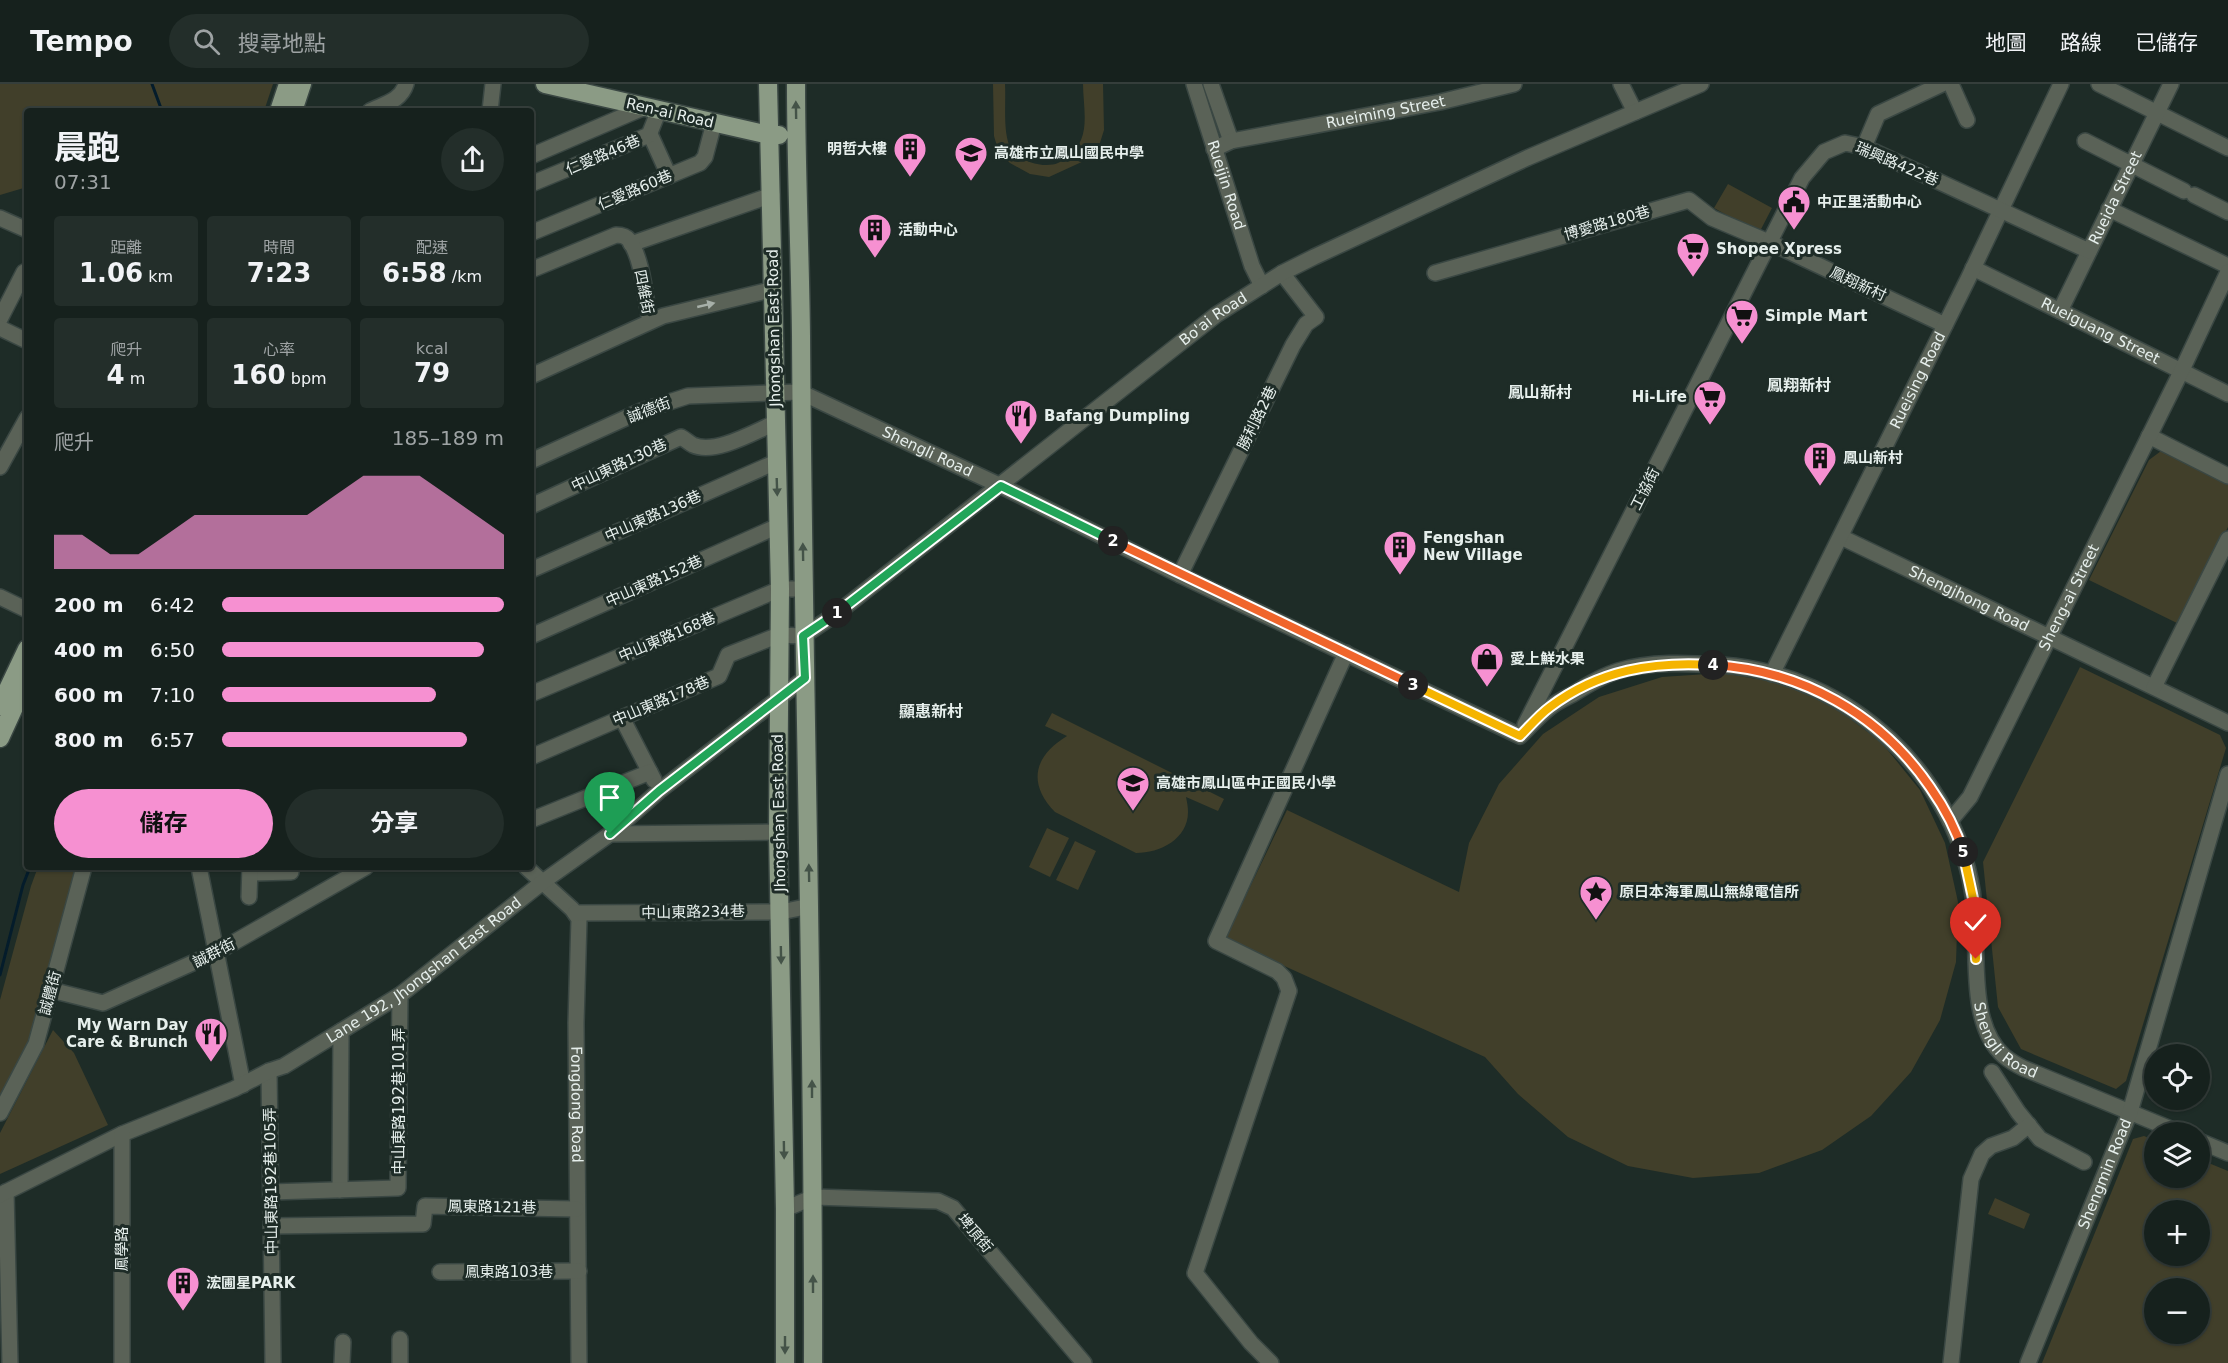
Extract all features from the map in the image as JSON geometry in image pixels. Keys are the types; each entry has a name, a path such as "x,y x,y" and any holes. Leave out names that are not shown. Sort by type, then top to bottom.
{"main road":[{"path":"280,108 288,84"},
{"path":"294,108 302,84"},
{"name":"Ren-ai Road","path":"545,84 769,135 796,136"},
{"name":"Jhongshan East Road","path":"768,84 780,589 778,832 785,1209 785,1363"},
{"name":"Jhongshan East Road","path":"795,84 801,337 803,636 810,906 814,1197 813,1363"},
{"path":"0,738 24,660"},
{"path":"0,706 16,690"}],"street":[{"path":"376,108 402,95 406,84"},
{"path":"490,108 493,84"},
{"name":"Rueijin Road","path":"1194,84 1252,266 1262,286"},
{"path":"1211,84 1231,141"},
{"name":"Rueiming Street","path":"1214,149 1231,141 1440,102 1514,84"},
{"path":"1621,84 1635,112"},
{"name":"Bo'ai Road","path":"803,636 836,614 1001,486 1216,315 1282,273 1527,158 1701,84"},
{"path":"1864,147 1878,114 1942,84"},
{"path":"1951,84 1966,120"},
{"name":"Rueising Road","path":"1772,674 1973,268 2061,84"},
{"path":"2099,84 2228,148"},
{"name":"Rueida Street","path":"2060,310 2171,84"},
{"path":"534,155 652,109"},
{"name":"仁愛路46巷","path":"534,183 650,134 652,109"},
{"name":"仁愛路60巷","path":"534,232 703,160 714,123"},
{"path":"650,134 669,176"},
{"path":"2085,141 2228,212"},
{"name":"瑞興路422巷","path":"1771,243 1802,178 1824,152 1845,143 1864,147 2089,251"},
{"path":"534,269 616,235 623,235 631,244 772,195"},
{"name":"博愛路180巷","path":"1435,273 1689,200 1712,218 1771,243"},
{"path":"2109,209 2228,266"},
{"path":"0,218 24,229"},
{"name":"鳳翔新村","path":"1771,243 1945,325"},
{"name":"工協街","path":"1520,736 1771,243"},
{"name":"四維街","path":"534,375 650,321 638,260 631,244"},
{"name":"Rueiguang Street","path":"1973,268 2228,394"},
{"path":"0,319 24,272"},
{"name":"Sheng-ai Street","path":"1950,821 1970,797 2051,637 2228,272"},
{"name":"勝利路2巷","path":"1180,575 1293,345 1306,324 1316,317 1282,273"},
{"path":"650,321 774,289"},
{"path":"0,328 24,340"},
{"name":"Shengli Road","path":"775,392 800,392 1001,486 1180,575 1520,736 1552,706 1588,685 1618,671 1645,666 1689,663 1733,666 1794,681 1851,707 1902,751 1921,773 1958,835 1974,903 1978,999 1985,1025 1995,1045 2004,1056 2024,1068 2154,1122"},
{"name":"誠德街","path":"534,460 663,403 688,396 775,392"},
{"path":"0,467 24,423"},
{"name":"中山東路130巷","path":"534,505 681,437 701,447 725,445 775,423"},
{"path":"2149,436 2228,476"},
{"name":"中山東路136巷","path":"534,569 776,462"},
{"name":"中山東路152巷","path":"534,635 778,526"},
{"name":"Shengjhong Road","path":"1841,537 2228,723"},
{"path":"2154,687 2228,539"},
{"name":"中山東路168巷","path":"534,693 780,589 804,589"},
{"path":"0,597 24,609"},
{"path":"779,635 803,636"},
{"name":"中山東路178巷","path":"534,756 719,676 728,655 779,635"},
{"path":"1271,1363 1251,1343 1195,1274 1289,992 1284,978 1276,971 1216,941 1346,653"},
{"name":"Lane 192, Jhongshan East Road","path":"3,1193 123,1134 284,1066 400,994 544,881 610,834 659,791 805,678"},
{"path":"622,718 659,791"},
{"path":"534,819 650,772"},
{"name":"Shengmin Road","path":"2028,1363 2130,1112 2228,774"},
{"path":"610,834 778,832"},
{"name":"誠體街","path":"0,1113 36,1044 83,870"},
{"path":"200,870 243,1085"},
{"path":"249,897 250,870 291,872"},
{"name":"誠群街","path":"51,990 103,1003 217,952 361,870"},
{"path":"530,870 575,913"},
{"name":"中山東路234巷","path":"575,913 781,912 810,906"},
{"name":"Fongdong Road","path":"575,913 579,919 576,1023 579,1363"},
{"name":"中山東路192巷101弄","path":"271,1192 398,1188 400,994"},
{"path":"340,1190 341,1031"},
{"name":"中山東路192巷105弄","path":"269,1071 273,1363"},
{"path":"1992,1072 2040,1139 2084,1162"},
{"path":"1951,1363 1971,1179 1982,1154 1991,1146 2013,1138 2029,1125"},
{"name":"鳳學路","path":"122,1363 123,1134"},
{"path":"2210,1146 2228,1153"},
{"path":"3,1193 10,1363"},
{"name":"埤頂街","path":"785,1209 814,1197 945,1203 954,1208 1084,1363"},
{"name":"鳳東路121巷","path":"272,1226 423,1224 425,1206 576,1209"},
{"name":"鳳東路103巷","path":"440,1272 579,1271"},
{"path":"400,1339 400,1363"},
{"path":"342,1363 343,1342"}],"shaded area":[{"path":"0,84 273,84 265,108 24,108 24,188 0,195"},
{"path":"993,84 1005,84 1006,131 1012,151 1030,162 1052,165 1065,159 1081,140 1085,120 1083,84 1103,84 1104,130 1099,146 1086,160 1049,177 1030,174 1010,163 999,153 994,136"},
{"path":"1728,184 1772,208 1759,233 1714,208"},
{"path":"2161,451 2228,483 2228,527 2179,624 2089,580 2149,460"},
{"path":"2080,667 2220,735 2226,748 2126,1081 2116,1089 2021,1049 1998,1007 1983,862"},
{"name":"原日本海軍鳳山無線電信所","path":"1722,673 1780,683 1835,707 1882,743 1920,790 1945,843 1958,902 1956,962 1940,1020 1911,1072 1871,1116 1822,1150 1759,1173 1693,1178 1628,1166 1568,1137 1518,1094 1485,1057 1225,939 1287,810 1459,892 1469,843 1499,784 1543,734 1599,697 1662,677"},
{"path":"1052,713 1224,799 1218,811 1186,797 1187,822 1178,837 1163,847 1136,853 1055,812 1040,791 1038,780 1041,761 1047,752 1067,736 1045,726"},
{"path":"1047,828 1069,838 1050,877 1029,867"},
{"path":"1075,841 1096,851 1078,890 1056,880"},
{"path":"37,870 75,870 30,1041 0,1098 0,1000"},
{"path":"53,1030 74,1053 108,1125 0,1174 0,1133"},
{"path":"2144,1136 2144,1188 2210,1188 2210,1164 2228,1171 2228,1363 2042,1363 2133,1139"},
{"path":"1995,1198 2030,1214 2024,1229 1988,1214"}],"waterway":[{"path":"152,84 161,108"},
{"path":"0,975 29,870"}],"place":[{"name":"明哲大樓","path":"910,178"},
{"name":"高雄市立鳳山國民中學","path":"971,182"},
{"name":"中正里活動中心","path":"1794,231"},
{"name":"活動中心","path":"875,259"},
{"name":"Shopee Xpress","path":"1693,278"},
{"name":"Simple Mart","path":"1742,345"},
{"name":"Hi-Life","path":"1710,426"},
{"name":"Bafang Dumpling","path":"1021,445"},
{"name":"鳳山新村","path":"1820,487"},
{"name":"Fengshan New Village","path":"1400,576"},
{"name":"愛上鮮水果","path":"1487,688"},
{"name":"高雄市鳳山區中正國民小學","path":"1133,812"},
{"name":"原日本海軍鳳山無線電信所","path":"1596,921"},
{"name":"My Warn Day Care & Brunch","path":"211,1063"},
{"name":"浤圃星PARK","path":"183,1312"}],"district":[{"name":"鳳翔新村","path":"1799,385"},
{"name":"鳳山新村","path":"1540,392"},
{"name":"顯惠新村","path":"931,711"}],"route":[{"path":"610,834 659,791 805,678 803,636 836,614 1001,486 1180,575 1520,736 1552,706 1588,685 1618,671 1645,666 1689,663 1733,666 1772,674 1827,695 1851,707 1889,738 1921,773 1936,796 1958,835 1970,880 1974,903 1976,959"}]}
